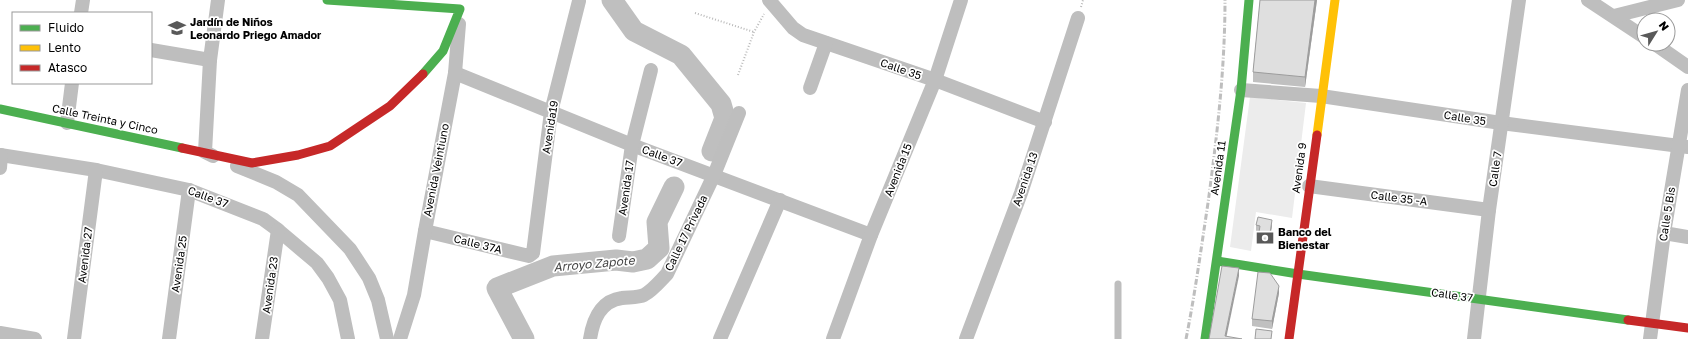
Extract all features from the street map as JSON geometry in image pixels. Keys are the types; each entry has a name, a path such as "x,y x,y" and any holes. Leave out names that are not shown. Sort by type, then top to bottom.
{"street":[{"path":"81,12 83,0"},
{"path":"218,0 210,60 205,152 276,182 298,195 350,249 360,263 378,300 387,339"},
{"path":"327,0 461,5"},
{"name":"Avenida 15","path":"833,339 871,235 935,80 961,0"},
{"name":"Avenida 11","path":"1205,339 1241,90 1248,0"},
{"name":"Avenida 9","path":"1289,339 1335,0"},
{"name":"Calle 7","path":"1474,339 1489,210 1519,0"},
{"path":"1588,0 1636,31"},
{"path":"1614,16 1678,0"},
{"name":"Avenida19","path":"532,255 534,250 551,112 580,1"},
{"name":"Calle 35","path":"769,1 793,28 803,35 935,80 1045,122"},
{"name":"Avenida Veintiuno","path":"400,339 414,295 455,73 461,5"},
{"name":"Calle Treinta y Cinco","path":"0,109 252,163 298,155 330,146 390,106 426,71 443,51 461,5"},
{"name":"Avenida 13","path":"966,339 1021,193 1078,18"},
{"path":"810,88 826,43"},
{"path":"152,50 210,60"},
{"path":"1666,52 1688,67"},
{"name":"Avenida 17","path":"619,236 632,145 651,70"},
{"name":"Calle 37","path":"455,73 632,145 871,235"},
{"path":"67,123 72,84"},
{"name":"Calle 35","path":"1241,90 1321,96 1501,123 1683,146"},
{"name":"Calle 5 Bis","path":"1650,339 1664,233 1683,146 1688,90"},
{"name":"Calle 17 Privada","path":"590,339 593,322 602,308 617,299 643,296 657,285 667,274 714,175 738,113"},
{"name":"Calle 37","path":"0,159 96,170 189,190 263,220 278,230 317,263 328,278 340,300 348,339"},
{"name":"Avenida 27","path":"74,339 96,170"},
{"name":"Calle 35 -A","path":"1309,186 1489,210"},
{"name":"Avenida 25","path":"169,339 189,190"},
{"path":"720,339 780,200"},
{"name":"Avenida 23","path":"262,339 278,230"},
{"name":"Calle 37A","path":"425,231 529,256 532,255"},
{"path":"1664,233 1688,237"},
{"name":"Calle 37","path":"1217,261 1298,274 1688,328"},
{"path":"0,333 35,339"}],"lane":[{"path":"1118,284 1118,339"}],"path":[{"path":"738,75 754,32 769,1"},
{"path":"695,13 754,32"}],"shaded area":[{"path":"1250,97 1306,103 1292,218 1256,212 1251,251 1230,247"}],"building":[{"path":"1260,0 1315,0 1305,77 1253,72"},
{"name":"Banco del Bienestar","path":"1258,217 1272,220 1269,240 1258,238 1260,226 1256,225"},
{"path":"1222,266 1239,268 1225,336 1242,339 1209,339"},
{"path":"1258,272 1270,273 1279,286 1272,321 1252,319"},
{"path":"1256,329 1272,331 1271,339 1255,339"}],"waterway":[{"name":"Arroyo Zapote","path":"612,0 634,31 681,55 721,104 725,118 712,151"},
{"name":"Arroyo Zapote","path":"524,339 497,288 553,266 616,260 633,262 647,259 659,248 657,222 674,187"}],"railway":[{"path":"1186,339 1208,203 1220,102 1225,26 1225,0"}],"traffic: fast":[{"path":"327,0 460,9 443,51 423,74"},
{"path":"1205,339 1241,90 1249,0"},
{"path":"0,109 182,148"},
{"path":"1217,261 1298,274 1628,320"}],"traffic: slow":[{"path":"1317,135 1335,0"}],"traffic: jam":[{"path":"182,148 252,163 298,155 330,146 390,106 423,74"},
{"path":"1289,339 1317,135"},
{"path":"1628,320 1688,328"}],"place":[{"name":"Jardín de Niños Leonardo Priego Amador","path":"177,28"},
{"name":"Banco del Bienestar","path":"1265,238"}]}
